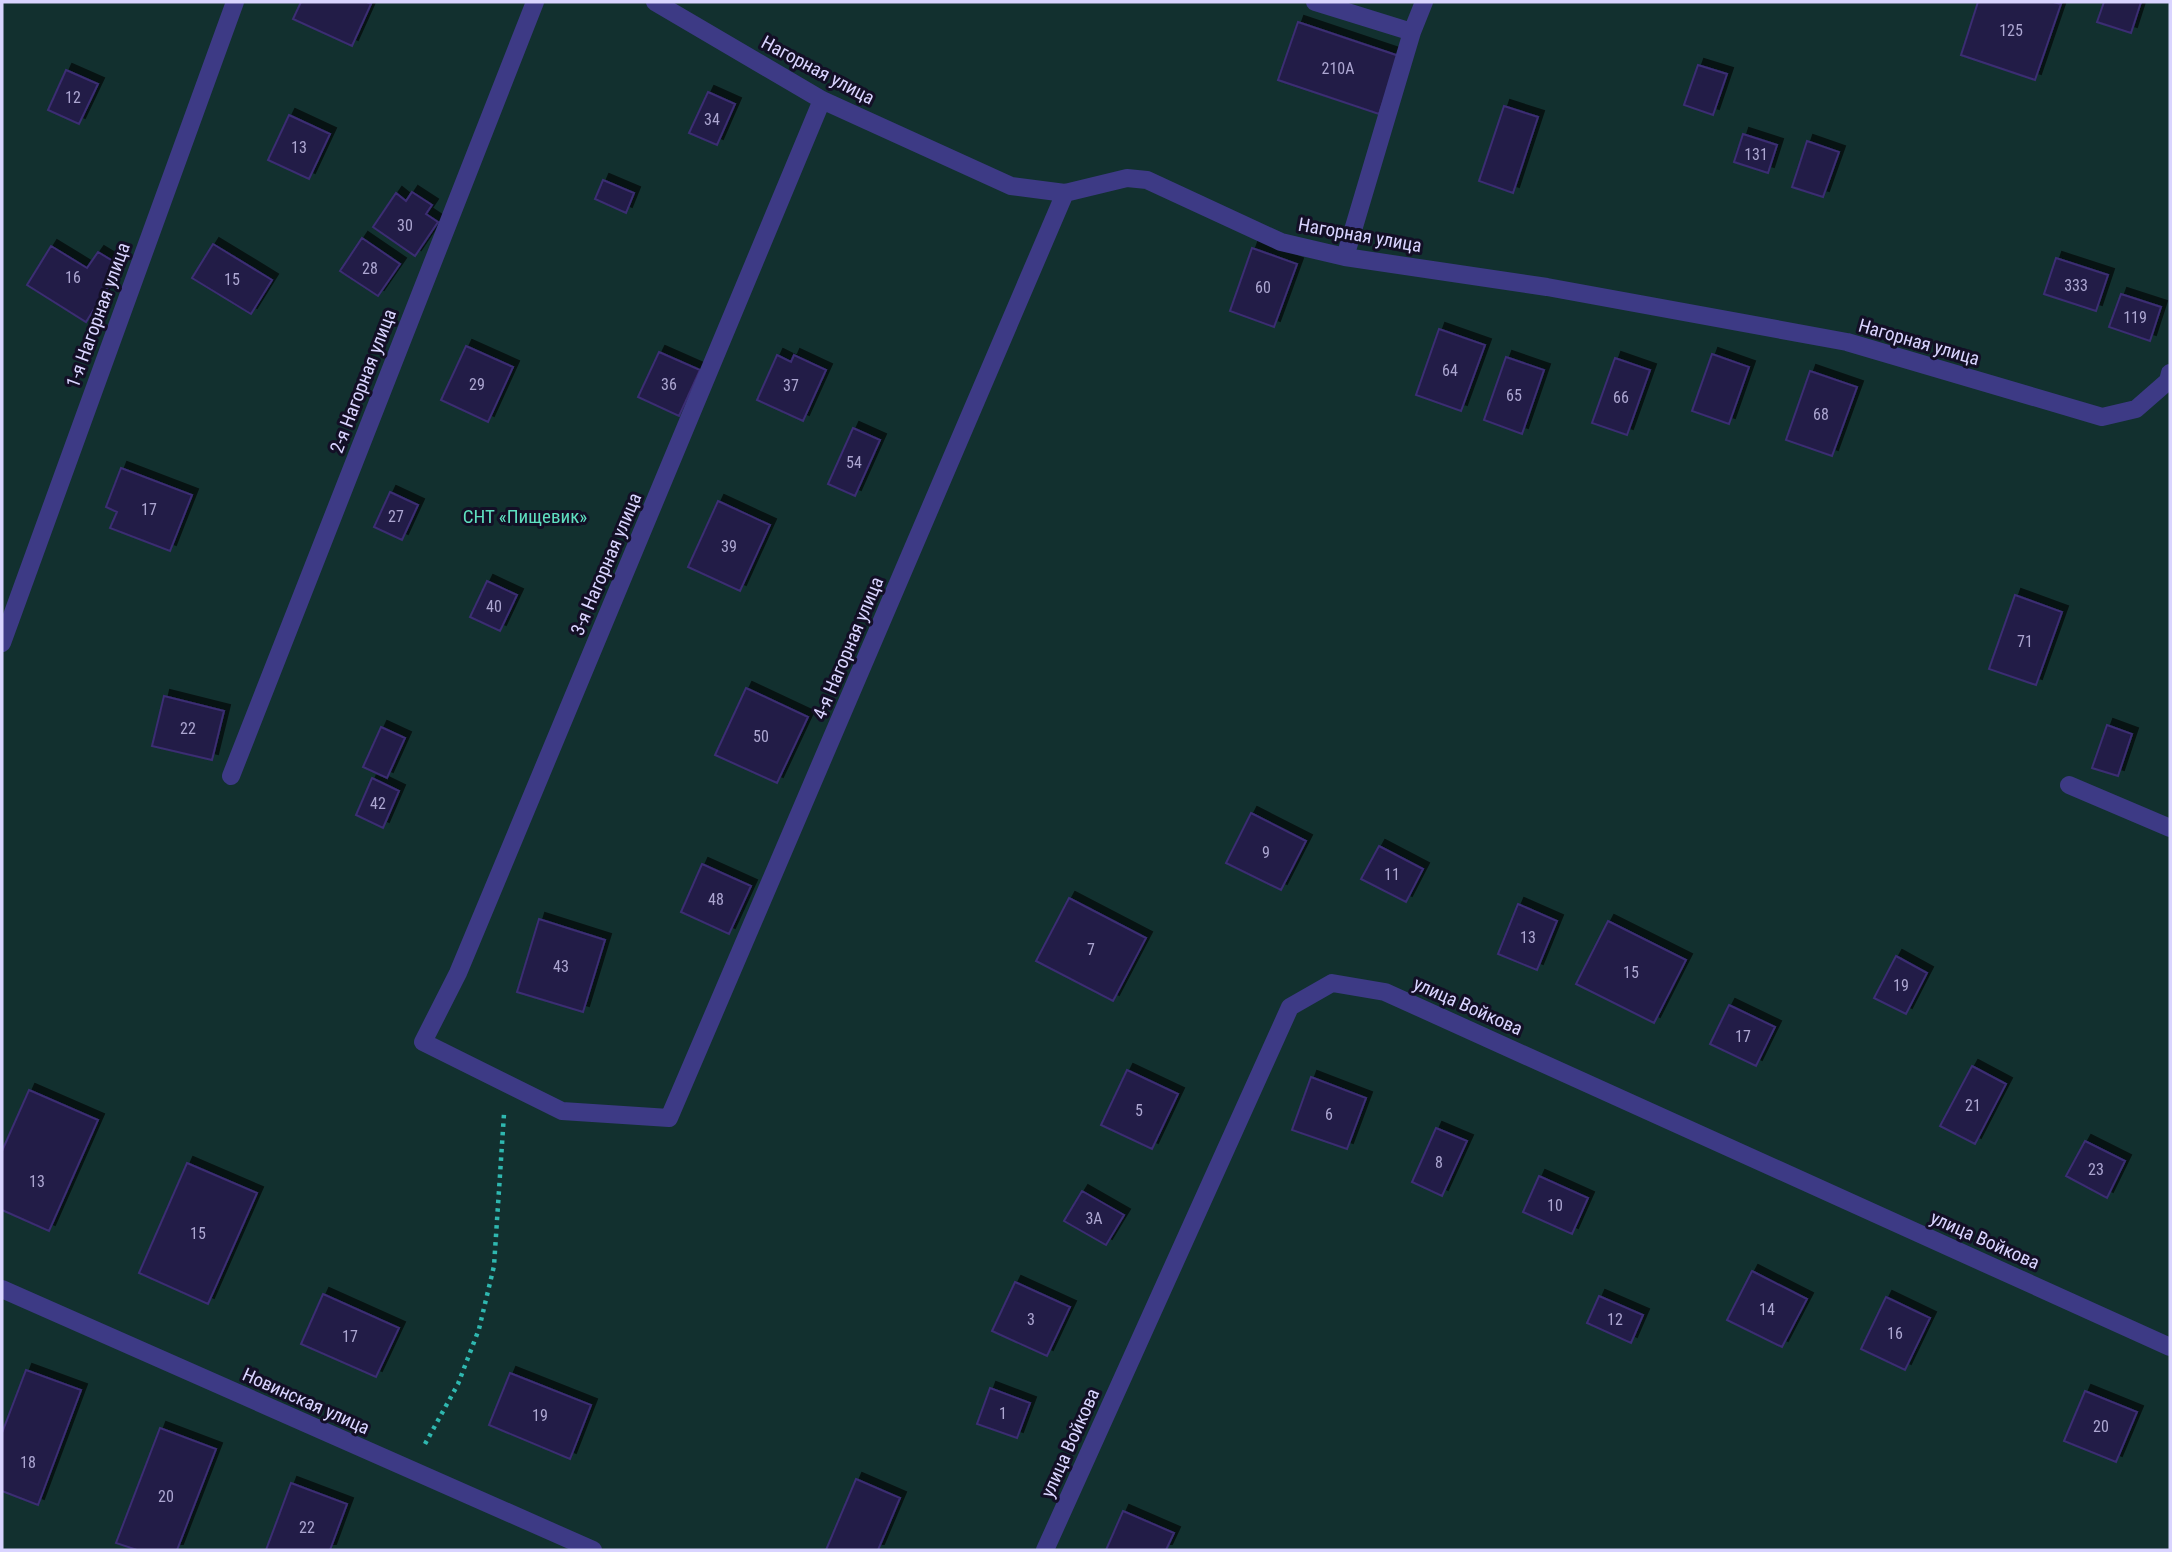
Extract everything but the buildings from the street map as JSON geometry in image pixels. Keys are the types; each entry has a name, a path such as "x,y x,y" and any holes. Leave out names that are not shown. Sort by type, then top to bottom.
{"street":[{"name":"1-я Нагорная улица","path":"2,643 235,2"},
{"name":"2-я Нагорная улица","path":"231,776 535,2"},
{"name":"Нагорная улица","path":"655,2 822,100 1011,186 1065,194 1127,178 1147,180 1281,242 1345,257 1547,286 1847,342 2102,417 2136,409 2168,381 2170,373"},
{"path":"1315,2 1412,32"},
{"path":"1345,257 1412,32 1424,2"},
{"name":"3-я Нагорная улица","path":"506,1083 423,1042 463,961 822,100"},
{"name":"4-я Нагорная улица","path":"506,1083 562,1111 669,1118 1065,194"},
{"path":"2069,785 2170,828"},
{"name":"улица Войкова","path":"1045,1550 1290,1007 1332,983 1385,992 2170,1347"},
{"name":"Новинская улица","path":"2,1289 593,1550"}],"path":[{"path":"411,1470 458,1384 482,1316 494,1266 506,1083"}],"green space":[{"name":"СНТ «Пищевик»","path":"2,2 2170,2 2170,1550 2,1550"}]}
